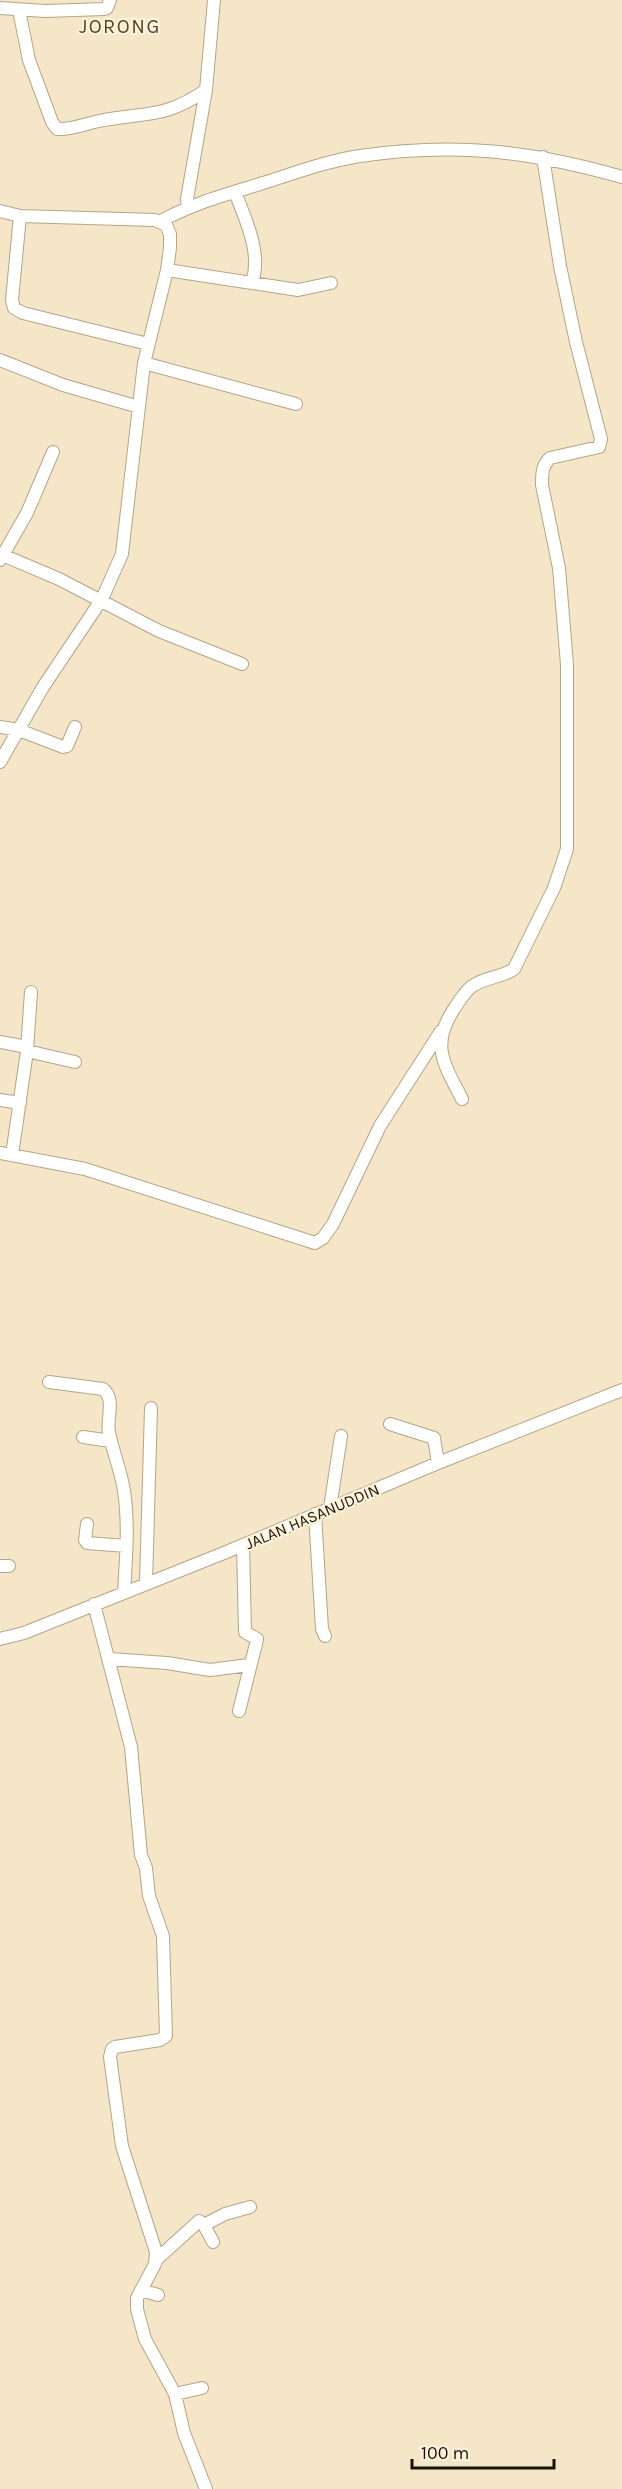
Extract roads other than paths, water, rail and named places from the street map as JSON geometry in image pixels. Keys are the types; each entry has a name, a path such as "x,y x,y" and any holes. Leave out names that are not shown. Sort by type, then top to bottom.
{"street":[{"path":"1,0 0,7 19,10 104,9 107,8 110,0"},
{"path":"188,208 187,199 206,90 214,0"},
{"path":"19,10 29,60 52,122 57,129 163,112 187,104 206,90"},
{"path":"0,211 20,216 161,221 188,208 331,163 360,156 442,150 485,150 543,157 622,177"},
{"path":"31,992 20,1103 6,1154 85,1169 315,1243 323,1238 333,1224 380,1126 462,996 472,986 514,969 554,888 567,849 567,664 559,568 542,484 542,471 544,463 550,458 599,447 601,439 576,342 543,157"},
{"path":"235,192 253,245 256,270 252,284"},
{"path":"20,216 12,300 14,308 23,313 148,344"},
{"path":"0,762 43,687 100,602 116,570 124,543 144,363 167,270 170,234 166,225 161,221"},
{"path":"167,270 298,290 331,283"},
{"path":"0,360 63,385 139,407"},
{"path":"144,363 296,404"},
{"path":"53,452 27,513 1,557 59,579 159,631 243,664"},
{"path":"0,727 19,730 63,747 67,746 75,727"},
{"path":"441,1031 441,1050 445,1065 462,1099"},
{"path":"0,1042 75,1062"},
{"path":"0,1100 20,1103"},
{"path":"49,1382 103,1389 108,1393 110,1401 108,1426 124,1492 126,1546 124,1592"},
{"name":"JALAN HASANUDDIN","path":"0,1639 24,1633 622,1390"},
{"path":"146,1583 151,1408"},
{"path":"390,1424 434,1438 442,1462"},
{"path":"330,1508 341,1436"},
{"path":"83,1437 111,1441"},
{"path":"315,1514 322,1629 325,1636"},
{"path":"87,1524 85,1540 87,1543 126,1546"},
{"path":"239,1711 256,1639 245,1632 243,1545"},
{"path":"94,1604 131,1747 140,1847 148,1889 163,1936 166,2036 160,2040 112,2049 110,2057 122,2146 155,2244 157,2259"},
{"path":"108,1659 167,1663 210,1670 249,1665"},
{"path":"204,2225 225,2214 250,2207"},
{"path":"206,2489 184,2433 175,2394 145,2339 137,2309 141,2290 157,2259 196,2223 199,2221 204,2225 213,2242"},
{"path":"141,2290 158,2295"},
{"path":"175,2394 202,2388"}],"district":[{"name":"JORONG","path":"120,26"}]}
